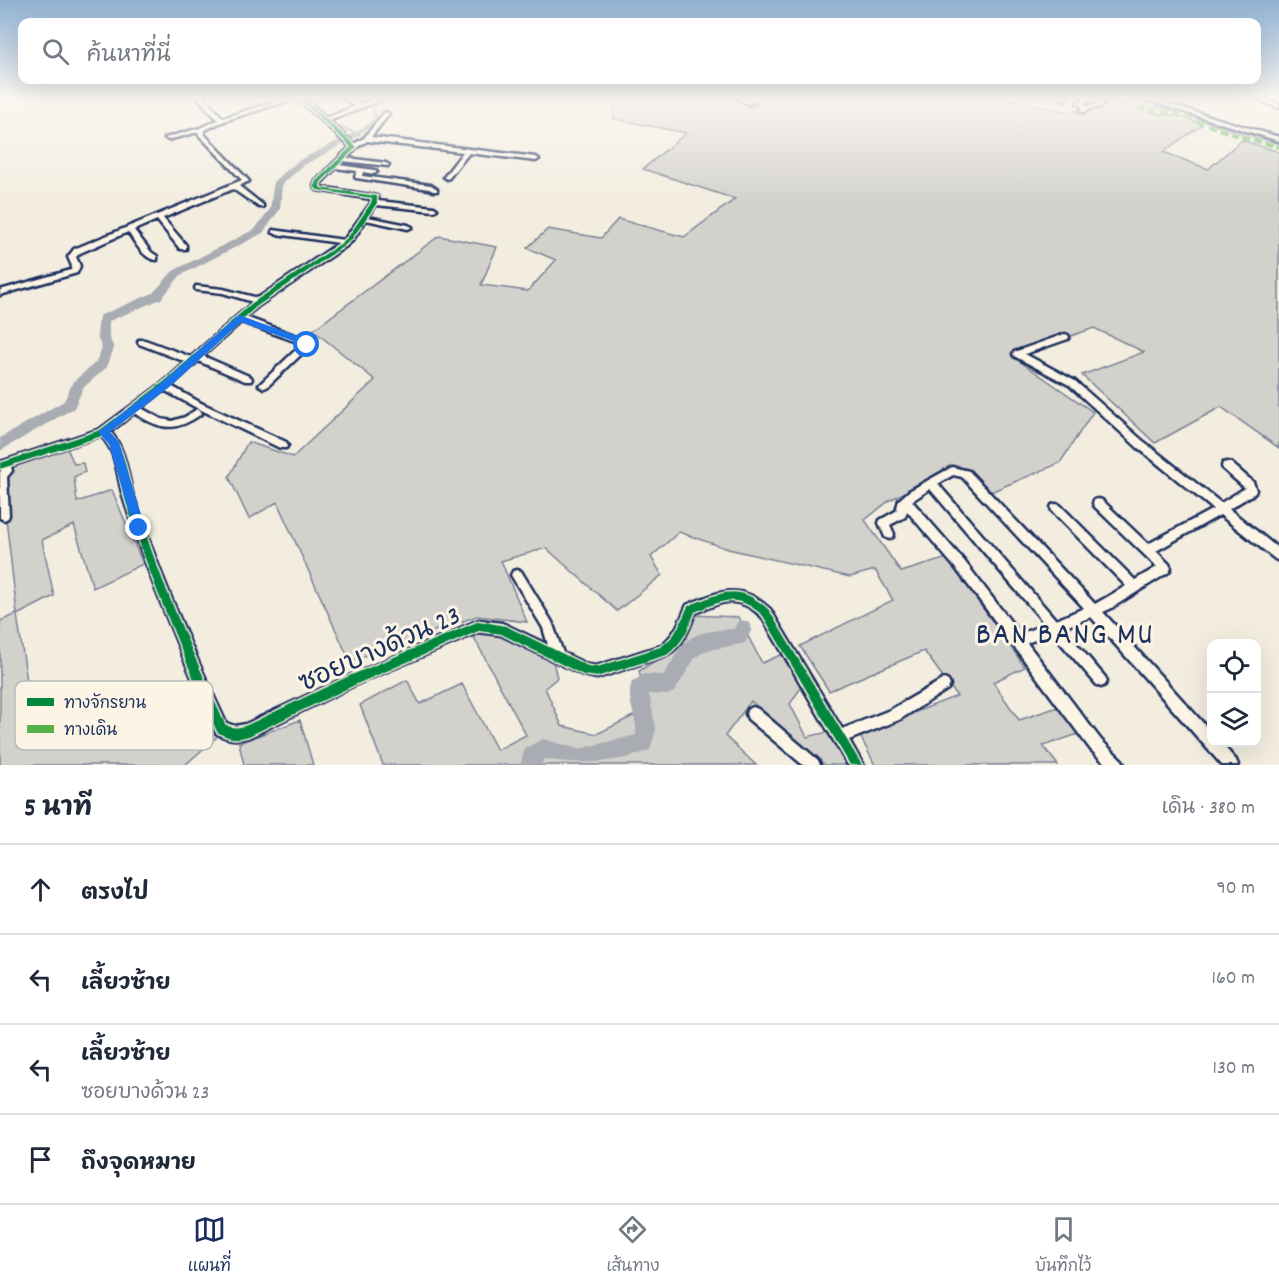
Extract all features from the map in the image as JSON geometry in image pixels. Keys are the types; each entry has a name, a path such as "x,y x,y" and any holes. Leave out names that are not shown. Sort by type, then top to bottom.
{"street":[{"path":"168,138 187,133"},
{"path":"0,293 67,274 76,269 72,257 77,251 198,203 246,180 201,133"},
{"path":"339,133 349,144"},
{"path":"366,139 371,133"},
{"path":"1259,133 1279,139"},
{"path":"4,515 2,476 7,471 3,465 103,432 164,386 257,303 345,242 376,199 373,196 319,189 317,186 318,182 342,159 349,144 366,139 536,159"},
{"path":"447,177 467,150"},
{"path":"342,159 386,165"},
{"path":"335,166 374,172"},
{"path":"361,170 358,177 431,187 435,190"},
{"path":"235,187 261,206"},
{"path":"374,203 434,209"},
{"path":"159,218 183,247"},
{"path":"364,218 408,227"},
{"path":"130,230 148,254 154,258"},
{"path":"276,232 345,242"},
{"path":"65,283 67,274"},
{"path":"199,288 223,291 257,303"},
{"path":"239,318 300,340 307,345 264,385"},
{"path":"1065,337 1018,352 1017,356 1075,385 1087,399 1140,444 1279,556"},
{"path":"142,342 248,379"},
{"path":"164,386 198,405 283,445"},
{"path":"133,408 163,424 182,424 197,413"},
{"name":"ซอยบางด้วน 23","path":"103,432 113,442 127,494 146,549 199,681"},
{"path":"1148,550 1221,509 1251,488 1244,479 1227,466"},
{"path":"889,534 884,523 901,514 905,501 913,494 952,471 965,474 1099,608 1231,765"},
{"path":"932,484 1101,681"},
{"path":"905,501 961,566 1096,745 1117,765"},
{"path":"1017,641 1099,608 1165,568 1098,502"},
{"path":"1056,508 1134,587"},
{"path":"517,576 548,627 558,657"},
{"name":"ซอยบางด้วน 23","path":"213,711 221,728 225,731 240,733 353,680 478,626 502,629 593,673 663,651 678,639 691,609 728,596 742,595 756,602 766,613 856,765"},
{"path":"839,737 894,715 944,685"},
{"path":"753,714 813,765"}],"shaded area":[{"path":"686,133 1191,133 1163,152 1208,169 1242,140 1279,152 1279,448 1221,407 1155,443 1082,375 1144,352 1094,328 1012,356 1093,412 1060,463 988,493 958,465 890,500 865,520 901,572 947,558 1025,667 993,682 1019,720 1061,706 1081,733 1043,746 1058,765 875,765 859,734 957,696 924,651 829,691 800,646 893,600 875,570 850,577 728,549 679,532 651,557 662,575 617,611 546,548 501,561 527,622 477,616 350,661 277,502 249,519 229,477 248,442 293,457 375,380 313,330 439,236 497,247 481,285 528,291 556,260 527,248 548,229 601,238 618,219 684,237 735,199 643,169"},
{"path":"67,448 74,464 83,463 85,472 74,477 77,502 112,490 143,564 93,588 74,525 42,540 54,596 17,615 27,681 15,681 15,750 202,750 185,765 0,765 0,621 17,614 1,475 10,468"},
{"path":"690,615 738,617 762,663 785,653 804,683 790,704 807,737 832,731 854,765 825,765 751,701 725,736 756,765 383,765 360,705 407,680 420,704 462,684 497,750 526,735 471,632 496,632 553,661 557,678 545,688 562,726 597,734 649,708 639,671 683,643"},
{"path":"300,720 313,765 244,765 239,743"},
{"path":"213,724 219,735 213,740"}],"waterway":[{"path":"355,133 360,133"},
{"path":"1239,133 1279,143"},
{"path":"0,445 69,404 78,385 102,364 108,348 103,337 103,319 157,296 177,273 259,231 275,209 277,183 301,163 358,134"},
{"path":"530,765 532,755 543,749 579,759 643,743 646,736 646,723 639,689 644,684 667,685 693,647 712,640 739,637 743,629"}],"marked path":[{"path":"1229,133 1279,147"}],"cycle path":[{"path":"0,466 103,432 168,383 254,305 350,238 374,203 375,197 319,189 317,186 318,182 354,147 338,133"},
{"path":"103,432 114,445 139,527 201,681"},
{"path":"213,710 221,728 228,732 238,733 249,730 353,680 479,626 502,629 587,671 597,672 663,651 672,645 682,632 691,609 722,597 740,596 748,599 766,613 856,765"}],"district":[{"name":"BAN BANG MU","path":"1065,632"}],"route":[{"path":"139,528 113,442 103,432 164,386 239,318 300,340 307,345"}]}
